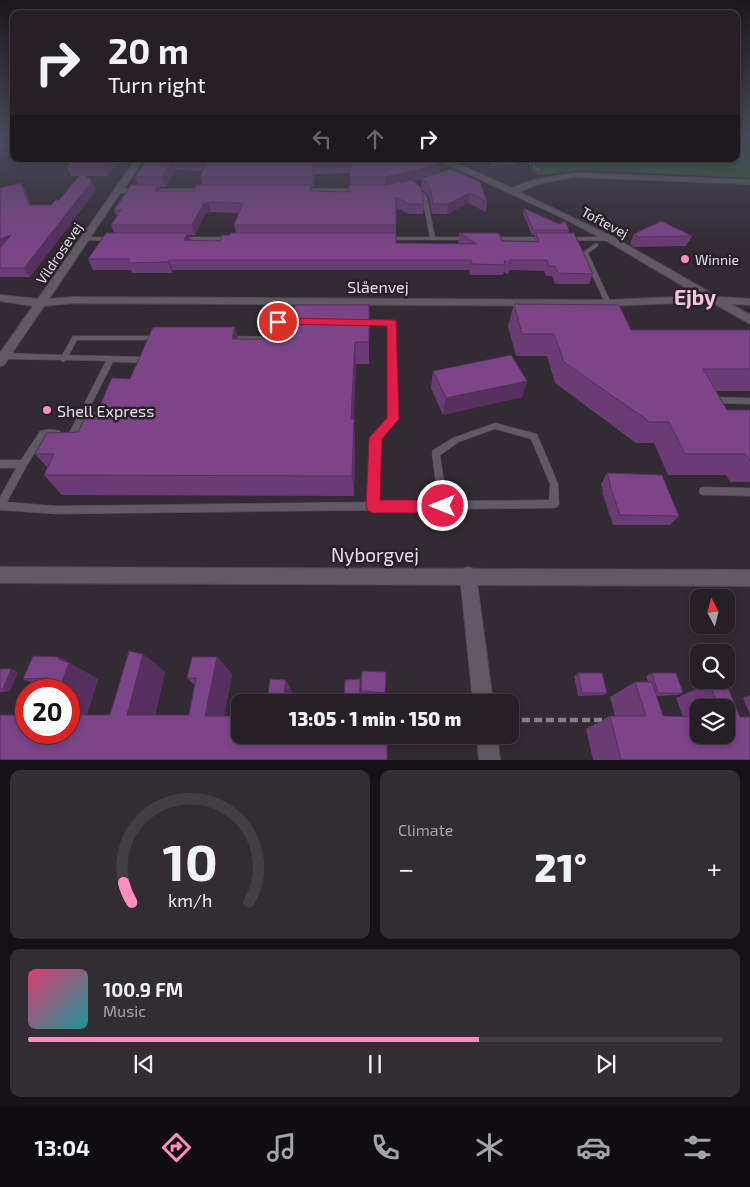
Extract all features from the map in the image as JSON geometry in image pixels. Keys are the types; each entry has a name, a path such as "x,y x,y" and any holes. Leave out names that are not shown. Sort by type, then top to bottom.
{"street":[{"name":"Vildrosevej","path":"2,359 130,173"},
{"name":"Toftevej","path":"467,173 513,191 610,239 750,320"},
{"path":"513,191 536,182 574,175 750,182"},
{"path":"117,191 216,191"},
{"path":"286,191 375,191"},
{"name":"Slåenvej","path":"0,298 41,303 72,300 608,303 698,299 750,302"},
{"name":"Nyborgvej","path":"0,575 750,578"},
{"path":"468,576 482,694"},
{"path":"488,744 490,760"}],"lane":[{"path":"415,187 424,197 432,239"},
{"path":"84,239 114,239"},
{"path":"174,239 234,239"},
{"path":"383,239 471,239"},
{"path":"481,239 548,239"},
{"path":"557,239 610,239"},
{"path":"596,245 585,253 608,303"},
{"path":"219,338 277,339 278,322 307,322"},
{"path":"354,322 392,323 393,419 376,438 373,506"},
{"path":"64,359 75,338 161,338"},
{"path":"2,359 148,360"},
{"path":"110,360 78,433 43,434 23,464 0,506 56,510 443,506 554,504 554,484 534,436 495,426 456,440 436,453 443,506"},
{"path":"709,400 750,401"},
{"path":"0,464 23,464"},
{"path":"703,491 750,492"}],"path":[{"path":"519,720 609,720"}],"green space":[{"path":"659,173 750,173 750,178"}],"building":[{"path":"82,173 92,181 24,268 0,268 0,248 11,235 0,239 0,188 21,183 29,205 51,205 56,200 59,200"},
{"path":"137,173 164,173 162,177 135,177"},
{"path":"202,173 313,173 312,177 200,177"},
{"path":"350,173 401,173 385,177 350,177"},
{"path":"437,173 461,173 480,182 487,202 470,193 448,204 433,204 430,187 422,178"},
{"path":"413,180 421,188 424,204 409,204 396,197 396,225 234,225 243,203 208,202 203,204 192,225 111,225 121,210 114,210 131,185 158,185 155,191 194,191 196,185 311,185 310,191 349,192 349,185 385,185"},
{"path":"524,208 559,224 565,221 569,230 533,230"},
{"path":"661,221 692,236 638,237 634,234"},
{"path":"106,233 188,233 184,240 220,241 222,235 230,235 231,233 396,233 396,243 477,244 459,233 499,233 502,241 539,242 536,233 574,233 593,274 558,273 555,266 549,266 547,260 509,260 511,264 504,260 505,265 472,264 471,260 169,260 168,262 128,263 130,259 88,259"},
{"path":"514,304 619,305 631,330 750,330 750,369 703,369 727,410 750,410 750,461 745,454 685,454 669,422 650,422 564,362 554,334 522,334"},
{"path":"295,305 369,305 369,342 355,342 351,419 354,419 352,476 44,475 54,454 35,454 47,433 78,432 88,412 97,412 112,378 130,379 153,327 235,327 232,339 289,339"},
{"path":"511,355 527,381 446,398 433,371"},
{"path":"607,473 662,475 679,516 620,515"},
{"path":"129,651 143,654 127,715 189,715 196,678 187,678 192,657 217,657 205,716 231,716 231,744 387,744 387,760 0,760 0,715 15,715 15,744 80,744 80,715 110,715"},
{"path":"33,656 59,657 58,659 69,663 63,679 23,679"},
{"path":"0,669 11,669 3,689 0,689"},
{"path":"362,671 386,672 385,693 361,691"},
{"path":"578,673 602,673 607,693 582,693"},
{"path":"652,673 676,673 683,693 658,693"},
{"path":"270,679 286,680 284,694 268,694"},
{"path":"360,679 360,694 344,694 345,680"},
{"path":"635,682 652,682 663,716 690,717 690,744 735,744 735,705 740,717 750,717 750,760 621,760 610,716 646,716"},
{"path":"711,689 728,689 733,699 715,699"}],"place":[{"name":"Winnie","path":"685,259"},
{"name":"Shell Express","path":"47,410"}],"district":[{"name":"Ejby","path":"695,296"}],"route":[{"path":"278,322 392,323 393,419 376,438 373,506 443,506"}]}
